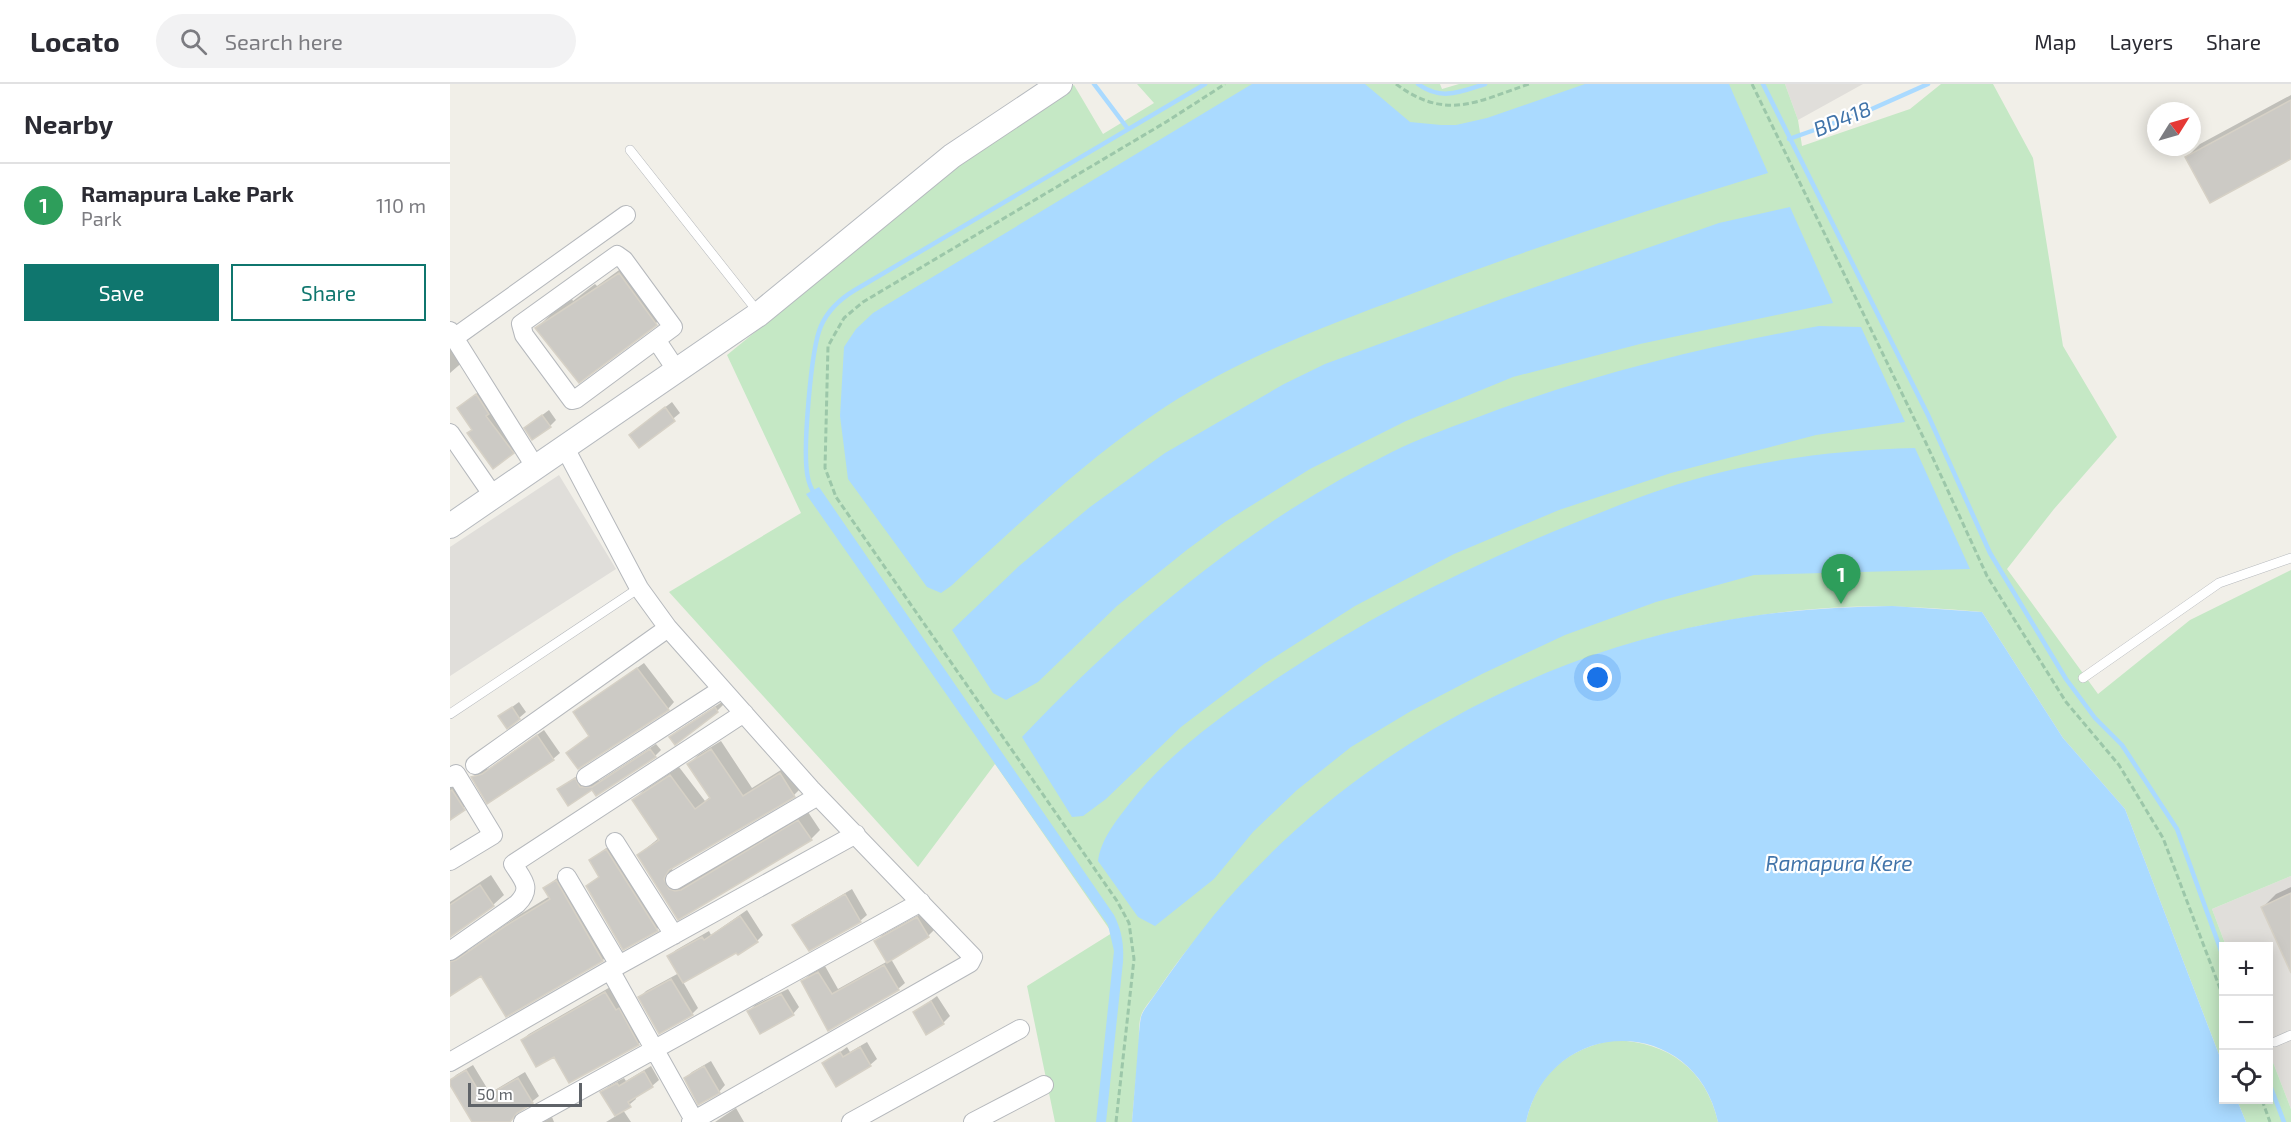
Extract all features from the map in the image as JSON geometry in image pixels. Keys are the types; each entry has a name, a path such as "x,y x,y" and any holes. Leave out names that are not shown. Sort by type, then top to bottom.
{"main road":[{"path":"450,526 759,314 952,156 1060,84"}],"street":[{"path":"536,468 452,335 626,214"},
{"path":"617,255 624,260 673,326 657,340 573,400 524,335 521,324 617,255"},
{"path":"657,340 677,371"},
{"path":"450,433 494,497"},
{"path":"565,448 639,588 668,628 818,796 972,953 973,957 970,963 693,1121 567,877"},
{"path":"476,765 668,628"},
{"path":"586,777 722,689"},
{"path":"450,951 524,897 526,884 513,864 744,713"},
{"path":"450,778 456,774 493,835 450,861"},
{"path":"675,880 818,796"},
{"path":"450,1062 674,934 856,834"},
{"path":"615,842 674,934"},
{"path":"523,1122 921,902"},
{"path":"851,1122 1020,1029"},
{"path":"973,1122 1044,1085"}],"lane":[{"path":"630,150 759,314"},
{"path":"2083,678 2219,583 2291,558"},
{"path":"450,714 639,588"},
{"path":"2275,1042 2291,1035"}],"path":[{"path":"1116,1122 1134,959 1129,923 1117,901 836,498 825,468 828,346 844,318 862,302 1166,122 1225,84"},
{"path":"1396,84 1424,101 1450,105 1470,103 1529,84"},
{"path":"1752,84 1926,443 1987,576 2066,702 2119,765 2163,838 2222,996"},
{"path":"2263,1104 2270,1122"}],"shaded area":[{"path":"1785,84 1863,84 1798,120"},
{"path":"559,475 616,569 450,676 450,547"},
{"path":"2291,876 2291,1109 2273,1062 2273,942 2224,942 2212,909"}],"green space":[{"path":"1137,84 1440,84 1442,89 1459,84 1785,84 1798,120 1802,146 1910,109 1941,84 1993,84 2033,158 2063,346 2117,437 2054,509 2007,569 2098,694 2190,620 2291,570 2291,876 2212,909 2224,942 2219,942 2219,1055 2125,809 2063,738 1982,612 1914,607 1845,607 1758,615 1672,632 1588,658 1507,691 1430,732 1357,781 1290,837 1229,900 1183,955 1142,1013 1139,1025 1132,1122 1055,1122 1027,986 1112,933 995,764 918,867 669,592 801,513 727,355 959,165 1074,85 1103,134 1154,103"},
{"path":"1615,1040 1652,1046 1682,1062 1704,1087 1718,1122 1526,1122 1538,1090 1557,1066 1582,1049"},
{"path":"2273,1062 2291,1109 2291,1122 2246,1122 2239,1104 2273,1104"}],"water":[{"path":"1252,84 1365,84 1410,122 1456,125 1487,118 1585,84 1729,84 1768,173 1631,216 1496,263 1344,320 1282,345 1223,373 1165,407 1081,469 951,586 941,593 927,587 848,479 840,416 844,347 856,329 873,313"},
{"path":"1790,207 1833,303 1640,344 1513,377 1406,421 1310,469 1225,522 1117,606 1038,682 1006,700 993,693 952,630 1019,566 1090,507 1165,453 1284,384 1325,364 1504,298 1719,223"},
{"path":"1819,326 1861,327 1905,422 1816,435 1671,473 1559,510 1454,554 1355,606 1264,664 1181,727 1106,799 1083,816 1072,817 1022,737 1105,654 1195,578 1290,510 1340,479 1392,452 1432,434 1601,376 1687,353"},
{"path":"1915,448 1970,569 1754,575 1656,602 1565,635 1411,711 1351,747 1297,790 1253,832 1214,879 1155,926 1138,917 1098,861 1106,838 1129,804 1162,767 1200,734 1240,703 1318,652 1428,590 1543,536 1687,481 1729,470 1808,456"},
{"path":"819,487 1117,921 1122,938 1123,962 1106,1122 1096,1122 1114,951 1108,925 806,494"},
{"name":"Ramapura Kere","path":"1892,606 1982,612 2063,738 2125,809 2219,1055 2219,1104 2239,1104 2246,1122 1718,1122 1704,1087 1682,1061 1653,1046 1622,1041 1591,1046 1563,1061 1540,1087 1526,1122 1132,1122 1140,1024 1147,1006 1214,915 1263,861 1318,811 1376,766 1438,726 1503,692 1571,663 1641,640 1712,623 1756,615"}],"building":[{"path":"2291,100 2291,159 2210,203 2185,157 2201,156 2201,148"},
{"path":"619,273 657,325 579,383 535,328"},
{"path":"476,394 489,414 486,416 514,453 493,469 467,433 472,430 457,408"},
{"path":"665,407 675,421 639,448 629,435"},
{"path":"542,415 551,427 532,440 524,428"},
{"path":"637,668 669,710 578,769 566,753 589,736 573,712"},
{"path":"512,707 520,719 507,729 498,716"},
{"path":"715,707 718,712 675,745 669,737"},
{"path":"537,735 554,760 487,804 471,777 482,774"},
{"path":"650,749 656,757 596,796 592,790 568,806 557,789 575,778 580,787 592,787"},
{"path":"711,749 743,796 780,773 795,797 669,870 664,879 669,889 681,890 798,820 812,840 678,920 637,855 659,840 632,800 670,775 695,809 710,798 687,764"},
{"path":"452,790 465,810 450,820 450,791"},
{"path":"606,849 658,931 623,950 586,886 599,877 589,860"},
{"path":"556,880 603,961 506,1017 481,976 450,996 450,962 550,899 543,888"},
{"path":"480,885 494,906 450,937 450,905"},
{"path":"2291,893 2291,973 2261,907"},
{"path":"845,894 861,922 809,951 792,925"},
{"path":"740,916 758,942 738,955 736,953 683,983 667,956 702,937 704,940"},
{"path":"917,917 929,937 887,963 874,941"},
{"path":"884,965 899,990 828,1031 801,981 818,972 832,994"},
{"path":"671,979 693,1015 659,1034 638,997"},
{"path":"605,992 616,1010 619,1008 639,1045 569,1083 554,1057 536,1067 521,1040"},
{"path":"781,994 794,1015 760,1034 747,1011"},
{"path":"931,1001 944,1024 926,1035 913,1012"},
{"path":"860,1047 871,1066 836,1087 822,1063 840,1052 843,1057"},
{"path":"704,1066 720,1093 698,1105 684,1078"},
{"path":"466,1070 483,1098 518,1078 533,1103 517,1113 510,1122 472,1122 450,1085 450,1080"},
{"path":"644,1071 653,1087 628,1102 631,1107 615,1116 600,1092 617,1083 619,1086"}],"waterway":[{"path":"1094,84 1128,129"},
{"path":"815,495 809,482 806,465 811,377 817,338 821,326 835,305 855,290 1205,84"},
{"path":"1418,84 1443,94 1485,84"},
{"path":"1763,84 1928,415 1990,553 2066,679 2095,718 2122,745 2177,829 2219,945"},
{"name":"BD418","path":"1789,139 1865,112 1928,84"},
{"path":"2273,1093 2284,1122"}],"place":[{"name":"Ramapura Lake Park","path":"1841,604"}]}
